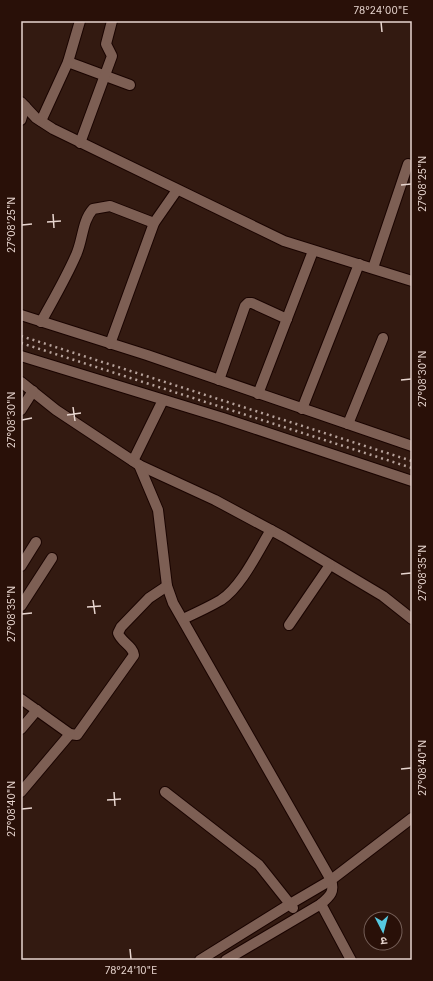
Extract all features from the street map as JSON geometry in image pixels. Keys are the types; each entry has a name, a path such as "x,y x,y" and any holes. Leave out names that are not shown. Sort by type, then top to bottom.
{"street":[{"path":"41,121 68,62 80,21"},
{"path":"80,143 112,56 106,44 112,21"},
{"path":"68,62 130,86"},
{"path":"23,104 41,121 80,143 284,241 313,251 411,277"},
{"path":"21,120 23,104"},
{"path":"373,268 408,164"},
{"path":"110,344 154,223 176,190"},
{"path":"41,322 77,254 84,226 89,213 93,209 110,206 154,223"},
{"path":"258,394 313,251"},
{"path":"302,409 359,264"},
{"path":"219,380 245,306 248,303 252,303 287,319"},
{"path":"21,315 219,380 412,446"},
{"path":"348,424 383,338"},
{"path":"21,356 163,400 412,481"},
{"path":"21,382 56,410 136,463 215,500 271,530 383,596 412,619"},
{"path":"21,410 33,391"},
{"path":"163,400 136,463 158,510 167,586 173,603 331,880 333,887 332,893 321,904 298,916 226,960"},
{"path":"183,619 222,599 229,593 251,564 271,530"},
{"path":"21,566 36,542"},
{"path":"21,606 52,558"},
{"path":"288,625 330,565"},
{"path":"21,698 70,734 74,735 79,732 134,655 130,648 119,637 118,633 121,627 149,598 167,586"},
{"path":"21,730 37,710"},
{"path":"21,792 70,734"},
{"path":"165,792 259,865 298,916"},
{"path":"200,960 331,880 412,818"},
{"path":"321,904 352,960"}],"railway":[{"path":"21,336 412,461"},
{"path":"21,343 412,468"}]}
